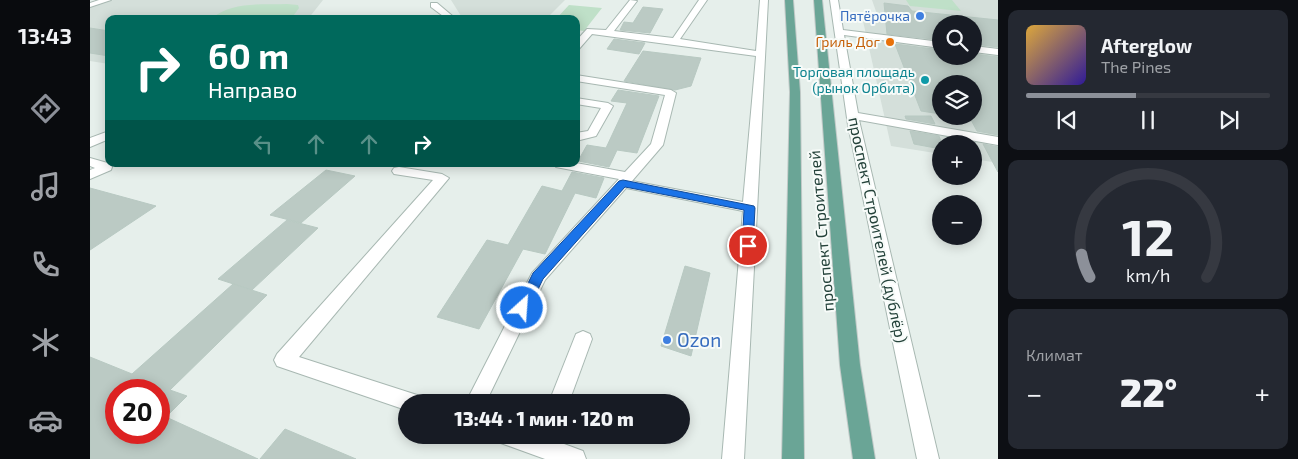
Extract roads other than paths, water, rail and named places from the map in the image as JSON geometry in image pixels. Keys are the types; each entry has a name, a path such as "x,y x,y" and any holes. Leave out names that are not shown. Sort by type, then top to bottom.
{"main road":[{"name":"проспект Строителей","path":"789,0 795,92 793,459"},
{"name":"проспект Строителей","path":"818,0 850,365 864,459"}],"street":[{"path":"90,5 107,0"},
{"path":"608,33 633,1 623,0"},
{"path":"675,41 702,0"},
{"path":"733,459 764,0"},
{"name":"проспект Строителей (дублёр)","path":"834,0 856,135 928,459"},
{"path":"434,5 447,15"},
{"path":"581,37 590,31 760,54"},
{"path":"840,32 932,44"},
{"path":"982,50 998,52"},
{"path":"480,394 538,277 657,145 671,93 580,79"},
{"path":"580,102 608,106 592,134 580,136"},
{"path":"854,116 998,141"},
{"path":"90,143 105,136"},
{"path":"90,162 105,167"},
{"path":"90,175 106,167"},
{"path":"572,167 750,208"},
{"path":"398,398 284,360 442,178 400,171"},
{"path":"562,394 584,339"},
{"path":"549,444 575,459"}],"place":[{"name":"Пятёрочка","path":"920,16"},
{"name":"Гриль Дог","path":"890,42"},
{"name":"Торговая площадь (рынок Орбита)","path":"925,80"},
{"name":"Ozon","path":"667,340"}]}
